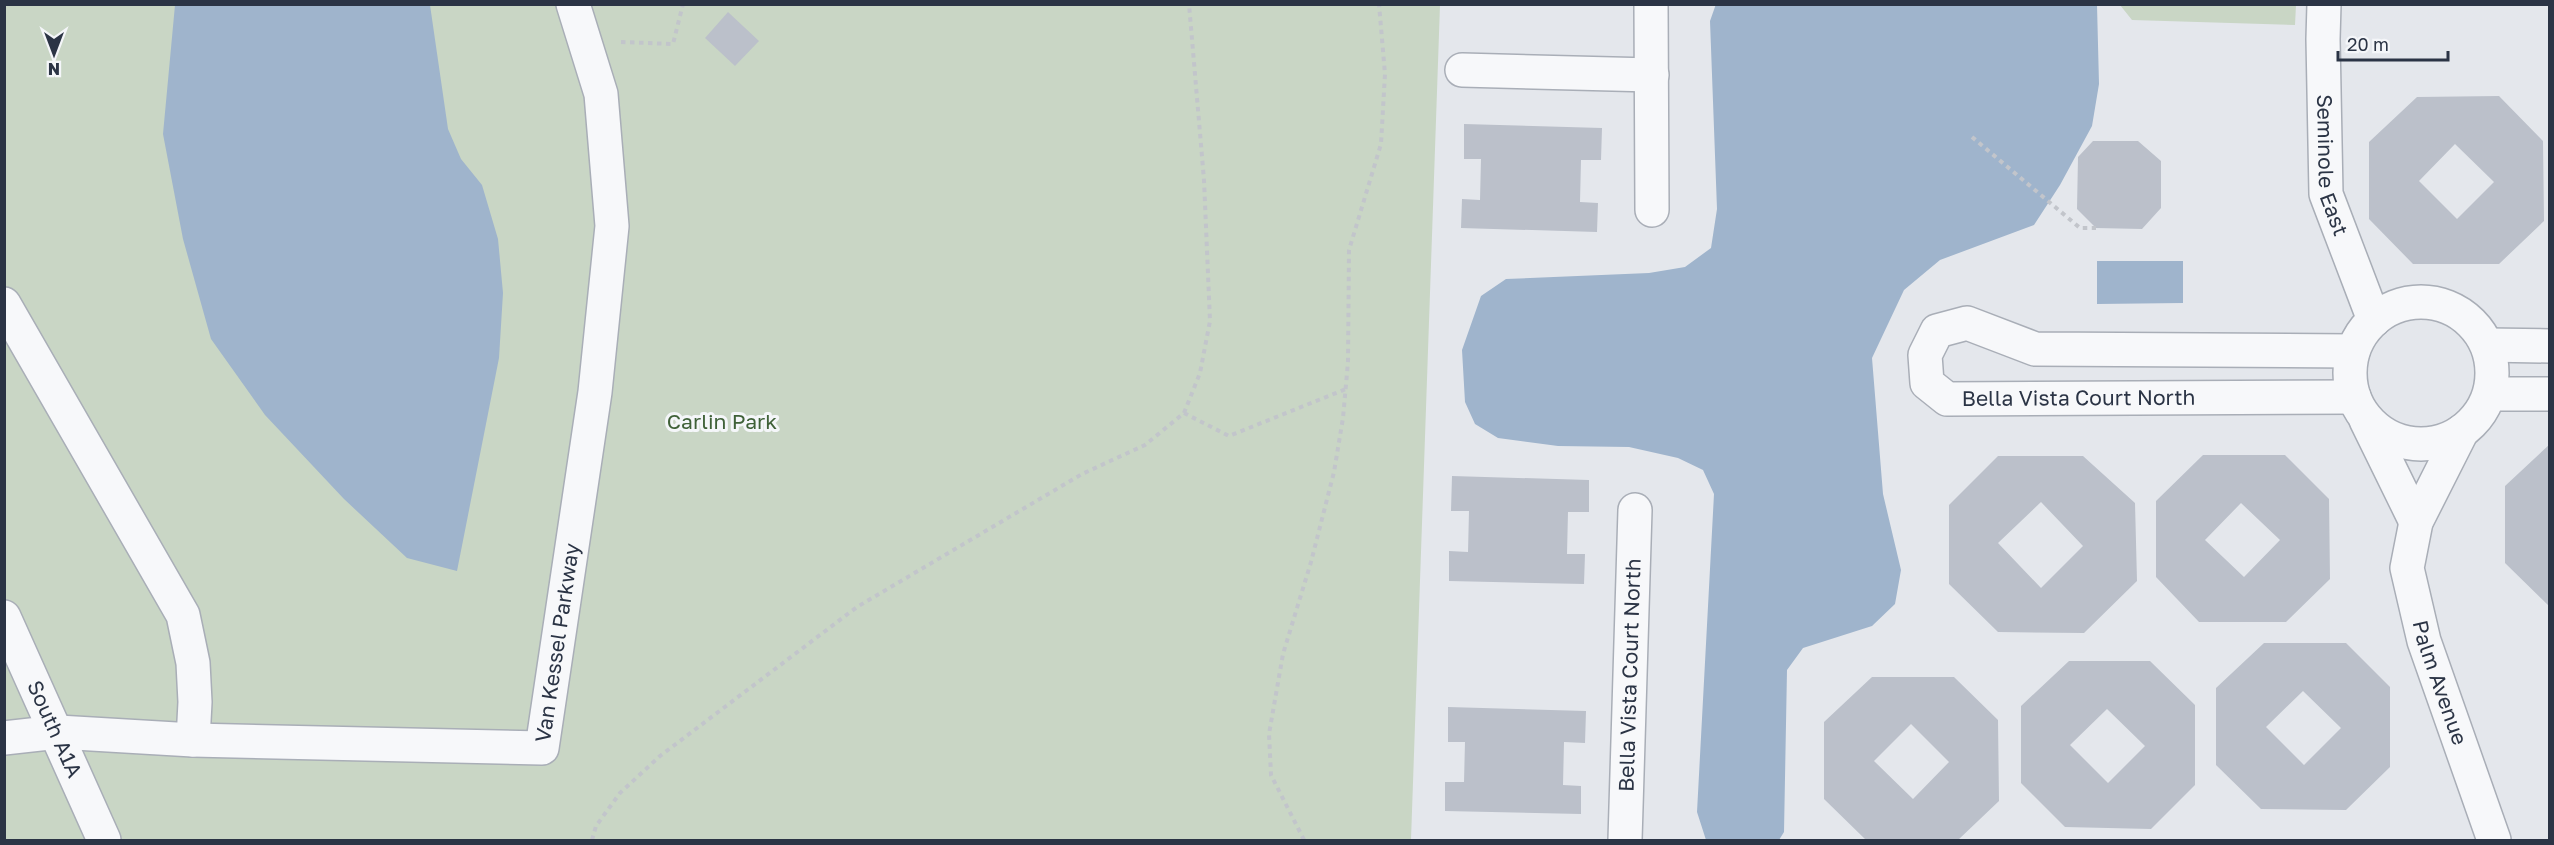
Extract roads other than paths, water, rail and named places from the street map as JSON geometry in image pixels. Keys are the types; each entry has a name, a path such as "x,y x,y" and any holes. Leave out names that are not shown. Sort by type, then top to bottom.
{"street":[{"name":"Van Kessel Parkway","path":"4,738 58,732 193,741 542,748 595,392 612,226 601,94 573,4"},
{"path":"1651,4 1652,210"},
{"name":"Seminole East","path":"2325,4 2323,39 2326,194 2374,320"},
{"path":"1462,70 1652,75"},
{"path":"2359,406 2379,431 2399,441 2421,445 2443,441 2462,431 2479,415 2490,394 2493,369 2487,345 2475,327 2458,312 2437,304 2415,303 2393,308 2374,320 2361,334 2353,351 2349,374 2359,406 2416,522"},
{"path":"4,304 183,615 194,663 193,741"},
{"name":"Bella Vista Court North","path":"2353,351 2035,349 1967,323 1937,331 1925,356 1927,383 1947,399 2145,398 2359,406"},
{"path":"2487,345 2550,346"},
{"path":"2144,350 2145,398"},
{"path":"2490,394 2550,394"},
{"name":"Palm Avenue","path":"2462,431 2416,522 2407,568 2424,641 2494,840"},
{"name":"Bella Vista Court North","path":"1625,840 1635,510"},
{"name":"South A1A","path":"4,617 18,676 58,732 104,840"}],"water":[{"path":"1716,4 2097,5 2099,84 2092,126 2060,185 2034,225 1940,260 1904,290 1872,358 1883,494 1901,570 1895,604 1872,626 1803,648 1787,670 1784,832 1779,840 1706,840 1697,812 1714,494 1703,470 1678,458 1629,447 1558,446 1498,438 1475,424 1465,402 1462,350 1481,296 1506,279 1649,273 1685,267 1711,248 1717,209 1710,21"},
{"path":"175,5 430,5 448,129 461,159 482,185 498,239 503,293 499,358 457,571 407,558 344,499 265,415 211,339 183,239 163,134"},
{"path":"2097,261 2183,261 2183,303 2097,304"}],"park label":[{"name":"Carlin Park","path":"722,422"}]}
